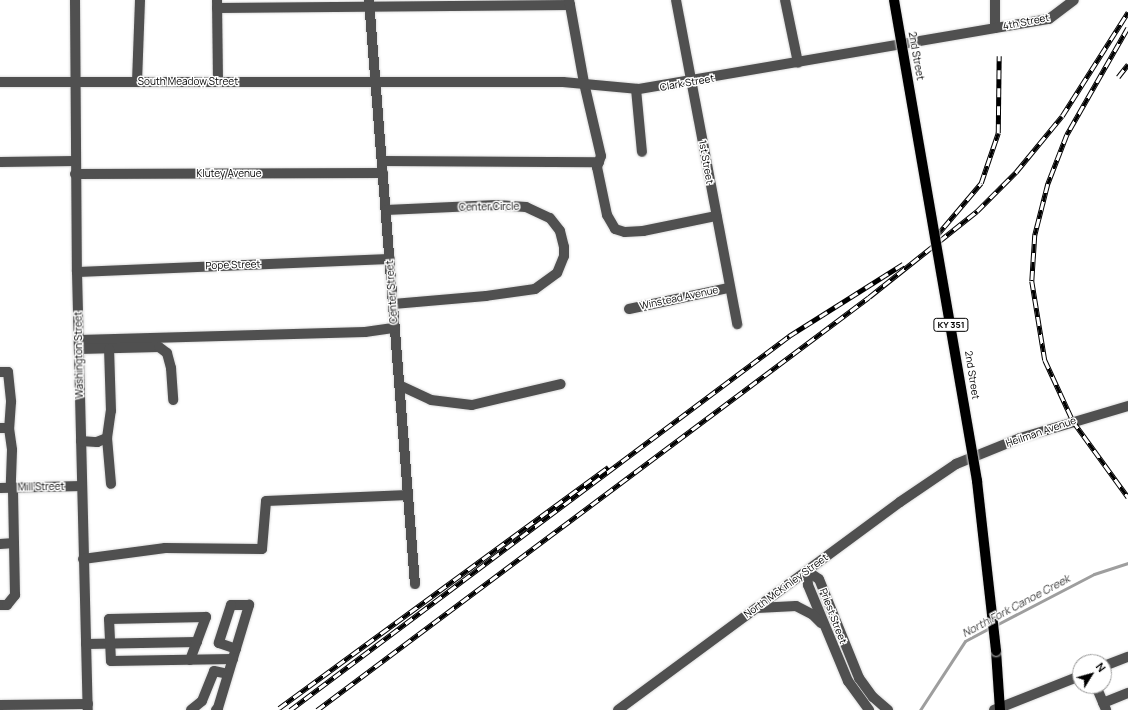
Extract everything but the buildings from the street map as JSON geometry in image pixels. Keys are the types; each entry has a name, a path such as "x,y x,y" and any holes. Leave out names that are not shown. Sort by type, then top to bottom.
{"main road":[{"name":"2nd Street","path":"894,0 977,481 996,651 998,710"}],"street":[{"name":"Washington Street","path":"75,0 77,272 83,559 88,707"},
{"path":"137,82 140,0"},
{"name":"1st Street","path":"676,0 729,288 737,324"},
{"path":"785,0 798,64"},
{"path":"995,0 995,28"},
{"name":"4th Street","path":"995,28 1049,19 1065,9 1074,0"},
{"path":"218,82 217,4 570,2 576,25 584,83 601,156 597,167 606,216 615,229 625,232 643,231 716,216"},
{"name":"Center Street","path":"369,3 415,584"},
{"name":"Clark Street","path":"376,82 584,83 636,89 692,82 798,64 995,28"},
{"name":"South Meadow Street","path":"0,82 376,82"},
{"path":"636,89 642,152"},
{"path":"0,162 76,161"},
{"path":"382,161 599,162"},
{"name":"Klutey Avenue","path":"76,174 383,173"},
{"name":"Center Circle","path":"386,210 497,205 526,207 550,218 560,231 564,247 564,256 557,273 535,289 486,296 393,304"},
{"name":"Pope Street","path":"77,272 390,259"},
{"name":"Winstead Avenue","path":"629,309 729,288"},
{"path":"79,345 358,332 395,328"},
{"path":"79,345 108,348 159,347 167,353 171,368 173,400"},
{"path":"108,348 111,411 107,438 112,484"},
{"path":"4,372 11,402 4,428 12,450 15,595 4,605"},
{"path":"399,385 431,400 472,405 561,384"},
{"name":"Heilman Avenue","path":"956,464 1020,438 1128,406"},
{"path":"81,442 97,442 107,438"},
{"name":"North McKinley Street","path":"618,710 900,502 956,464"},
{"name":"Mill Street","path":"0,488 82,486"},
{"path":"83,559 165,548 262,549 266,501 408,494"},
{"path":"0,544 14,543"},
{"name":"Priest Street","path":"807,571 808,585 848,681 869,710"},
{"name":"Priest Street","path":"807,571 819,579 859,678 873,697 888,710"},
{"path":"757,608 788,606 804,609 816,617 826,630"},
{"path":"190,660 206,617 108,619 110,661 190,660 233,659"},
{"path":"86,644 197,642"},
{"path":"216,710 236,649"},
{"path":"1112,663 1128,658"},
{"path":"191,710 202,701 214,671 228,674"},
{"path":"998,710 1072,679"},
{"path":"1099,694 1104,706 1128,693"},
{"path":"0,705 88,707"}],"waterway":[{"name":"North Fork Canoe Creek","path":"996,625 1094,574 1128,563"},
{"name":"North Fork Canoe Creek","path":"920,710 965,641 991,627"}],"railway":[{"path":"317,710 869,297 977,211 1016,172 1062,116 1128,12"},
{"path":"1128,28 1067,135 1048,184 1035,235 1032,281 1045,360 1073,421 1128,497"},
{"path":"932,241 981,183 998,133 999,56"},
{"path":"1118,77 1128,64"},
{"path":"290,710 789,336 903,264"},
{"path":"279,708 608,467"}]}
